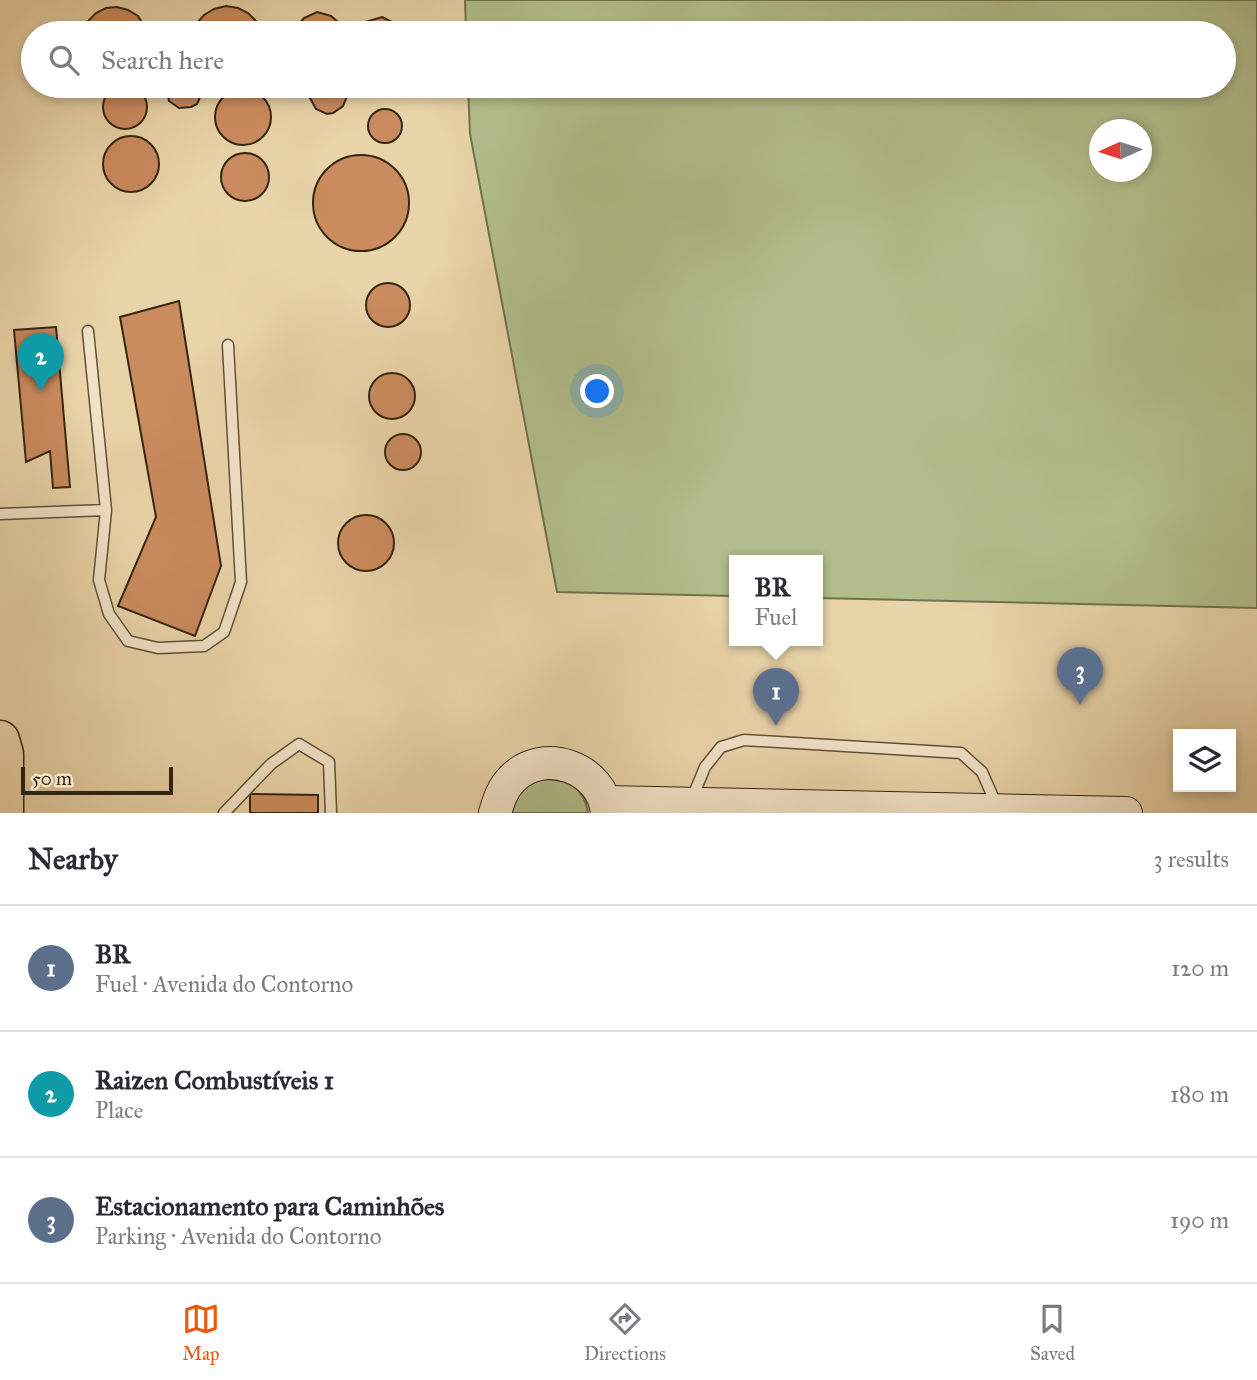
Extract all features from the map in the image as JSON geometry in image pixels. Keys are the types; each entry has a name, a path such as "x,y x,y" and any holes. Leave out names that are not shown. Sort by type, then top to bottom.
{"highway":[{"path":"0,740 4,754 4,813"}],"street":[{"path":"495,812 501,793 513,778 529,767 547,763 566,765 583,772 597,785 606,808 690,804 1126,813"}],"lane":[{"path":"88,331 106,510 99,580 109,614 128,641 158,648 204,646 224,632 241,582 228,345"},
{"path":"0,514 106,510"},
{"path":"690,804 705,766 721,747 744,740 961,753 982,772 999,812"},
{"path":"223,813 271,764 299,744 329,762 331,813"}],"green space":[{"path":"465,0 1257,0 1257,608 823,598 823,555 729,555 729,596 557,592 470,134 468,98 1236,98 1236,21 466,21"},
{"path":"535,779 570,784 581,794 588,813 507,813 514,794"}],"building":[{"path":"226,6 238,8 256,21 199,21 214,9"},
{"path":"106,8 128,10 141,21 88,21"},
{"path":"317,12 337,21 302,21"},
{"path":"382,17 390,21 368,21"},
{"path":"106,98 145,99 147,107 141,123 125,129 109,123 103,107"},
{"path":"168,98 200,98 197,104 191,107 179,108"},
{"path":"222,98 264,98 270,112 269,128 263,137 254,143 232,143 223,137 217,128 215,117"},
{"path":"310,98 346,98 343,106 333,113 327,114 316,109"},
{"path":"385,109 397,114 402,126 397,138 385,143 373,138 368,126 373,114"},
{"path":"125,136 137,136 147,140 155,148 159,164 155,180 147,188 137,192 125,192 115,188 107,180 103,170 103,158 107,148 115,140"},
{"path":"245,153 262,160 269,177 262,194 245,201 228,194 221,177 228,160"},
{"path":"352,155 370,155 388,163 401,176 409,194 406,222 388,243 370,251 352,251 334,243 321,230 313,212 313,194 321,176 334,163"},
{"path":"388,283 397,284 404,289 409,296 409,314 404,321 397,326 388,327 379,326 372,321 367,314 366,305 367,296 372,289 379,284"},
{"path":"179,301 221,566 195,636 118,606 156,517 120,317"},
{"path":"56,327 70,487 53,488 50,451 26,462 14,330"},
{"path":"392,373 408,380 415,396 408,412 392,419 376,412 369,396 376,380"},
{"path":"403,434 416,439 421,452 416,465 403,470 390,465 385,452 390,439"},
{"path":"366,515 377,517 386,523 392,532 392,554 386,563 377,569 366,571 355,569 346,563 340,554 338,543 340,532 346,523 355,517"},
{"path":"250,794 318,795 318,813 250,813"}],"place":[{"name":"Raizen Combustíveis 1","path":"41,391"},
{"name":"Estacionamento para Caminhões","path":"1080,705"},
{"name":"BR","path":"776,726"}]}
